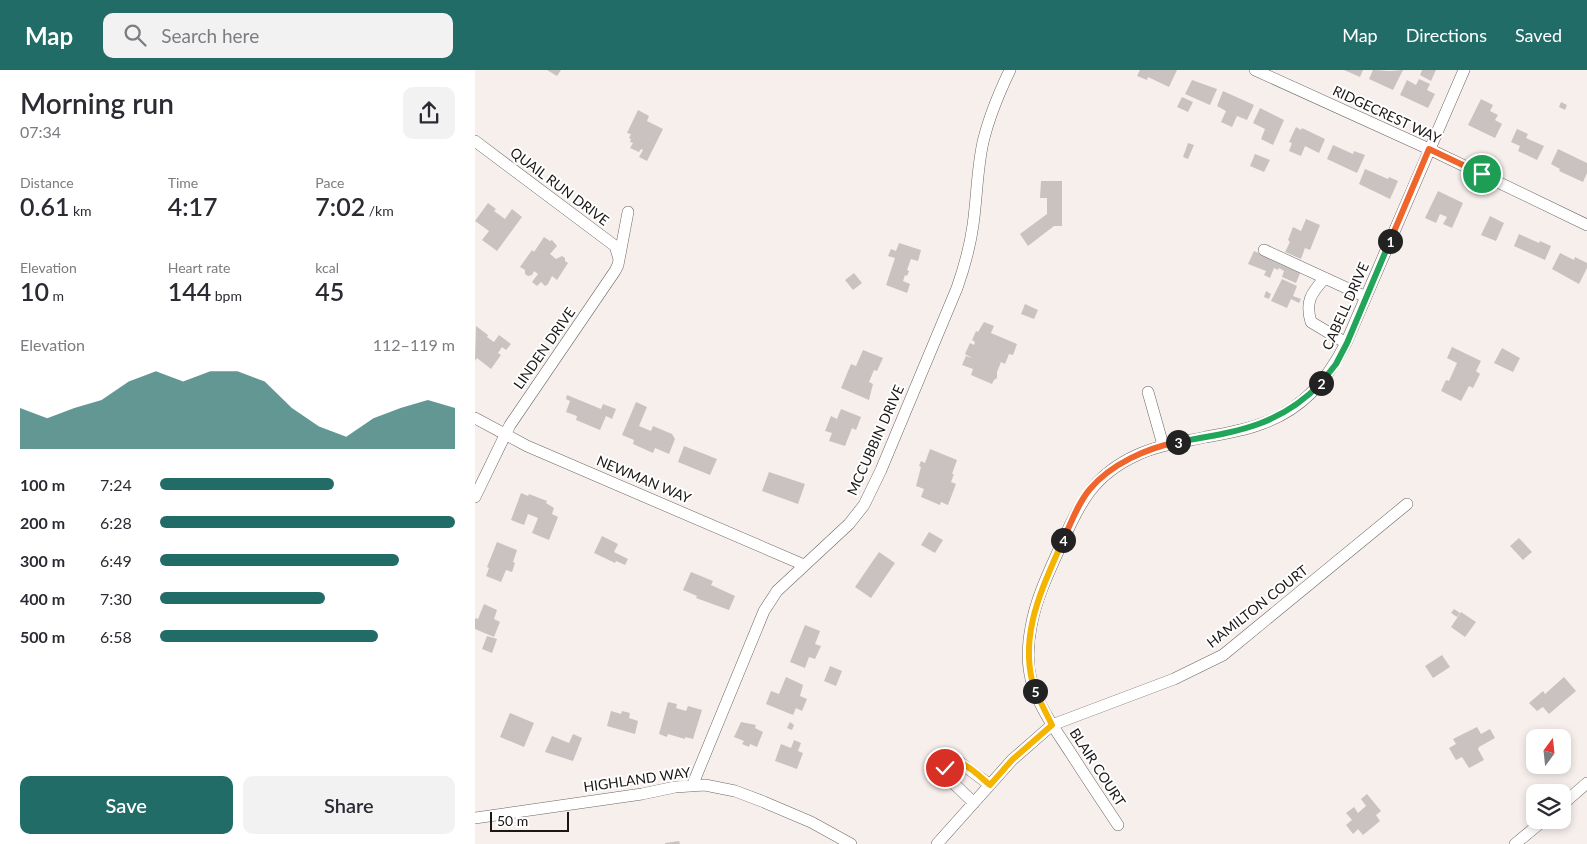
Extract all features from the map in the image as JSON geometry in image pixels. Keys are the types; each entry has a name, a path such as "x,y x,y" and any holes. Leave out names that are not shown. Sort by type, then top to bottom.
{"street":[{"name":"MCCUBBIN DRIVE","path":"693,786 764,611 777,591 849,524 869,495 957,288 970,247 983,140 1010,70"},
{"name":"RIDGECREST WAY","path":"1255,70 1429,149 1587,225"},
{"name":"CABELL DRIVE","path":"1052,725 1037,698 1031,678 1028,656 1030,628 1039,595 1075,515 1090,489 1110,472 1135,456 1163,445 1258,426 1297,406 1326,378 1347,343 1464,70"},
{"name":"QUAIL RUN DRIVE","path":"475,141 615,246 619,261"},
{"name":"LINDEN DRIVE","path":"475,497 504,435 615,271 619,261 628,212"},
{"path":"1264,250 1366,298"},
{"path":"1325,278 1315,288 1307,311 1311,322 1347,343"},
{"path":"1148,392 1163,445"},
{"name":"NEWMAN WAY","path":"475,418 504,435 804,565"},
{"name":"HAMILTON COURT","path":"1052,725 1174,679 1223,656 1407,504"},
{"path":"937,844 1012,760 1052,725"},
{"name":"BLAIR COURT","path":"1052,725 1118,825"},
{"path":"974,802 946,776 947,765 952,761 958,761 990,785"},
{"path":"1571,797 1587,783"},
{"name":"HIGHLAND WAY","path":"475,818 693,786 717,786 735,790 811,822 851,844"},
{"path":"1515,844 1533,829"}],"building":[{"path":"547,70 561,70 557,76"},
{"path":"1140,70 1177,70 1169,87 1148,77 1147,80 1137,76"},
{"path":"1344,70 1363,70 1360,77"},
{"path":"1373,70 1403,70 1393,90 1369,79"},
{"path":"1422,70 1436,70 1431,81 1420,75"},
{"path":"1419,79 1430,84 1427,90 1435,94 1428,108 1400,95 1407,80 1416,85"},
{"path":"1192,80 1217,89 1210,105 1185,94"},
{"path":"1223,91 1254,105 1247,120 1237,116 1232,127 1221,122 1226,111 1217,106"},
{"path":"1182,97 1193,102 1188,112 1177,107"},
{"path":"1481,99 1493,105 1490,111 1498,115 1495,120 1502,124 1495,138 1468,125"},
{"path":"1561,102 1567,105 1565,110 1559,107"},
{"path":"1260,108 1284,120 1273,145 1261,139 1265,129 1253,123"},
{"path":"638,110 649,116 647,121 663,129 647,161 639,157 643,150 641,149 639,152 630,148 633,143 630,142 631,139 629,138 631,134 627,133"},
{"path":"1296,127 1325,139 1319,153 1305,146 1301,156 1289,151 1292,143 1289,142"},
{"path":"1517,129 1528,134 1526,138 1544,146 1537,160 1518,151 1520,146 1511,142"},
{"path":"1188,143 1194,145 1188,159 1183,157"},
{"path":"1333,145 1353,154 1354,151 1365,155 1357,173 1327,159"},
{"path":"1558,149 1587,163 1587,173 1583,182 1559,171 1560,169 1551,164"},
{"path":"1255,154 1270,160 1264,172 1250,166"},
{"path":"1365,169 1388,179 1389,177 1398,181 1390,199 1359,184"},
{"path":"1041,181 1062,181 1062,226 1054,226 1028,246 1020,234 1047,214 1047,198 1040,198"},
{"path":"1438,191 1463,203 1452,228 1443,224 1447,217 1440,214 1436,223 1425,218"},
{"path":"488,203 496,209 494,211 505,219 512,209 522,217 497,251 482,240 489,231 475,221"},
{"path":"1490,216 1504,223 1496,241 1481,235"},
{"path":"1306,219 1320,225 1310,250 1305,248 1301,259 1285,252 1290,242 1288,240 1293,227 1301,231"},
{"path":"1519,234 1551,246 1545,260 1514,246"},
{"path":"544,237 550,241 552,240 557,246 550,254 556,259 562,256 568,263 557,280 552,276 545,286 541,282 537,286 532,282 538,274 534,271 532,275 528,276 525,274 525,270 520,267 532,250 534,252"},
{"path":"899,243 921,250 918,261 911,259 907,270 909,271 903,281 910,284 907,293 886,285 895,258 888,256 891,249 896,251"},
{"path":"1254,251 1301,271 1296,283 1282,277 1284,271 1279,268 1278,270 1274,268 1270,278 1264,275 1266,271 1248,264"},
{"path":"1560,253 1574,260 1575,257 1587,263 1587,268 1579,284 1552,269"},
{"path":"854,273 862,283 853,290 845,280"},
{"path":"1282,279 1297,286 1293,296 1301,299 1299,303 1291,299 1287,308 1271,301"},
{"path":"1266,291 1271,294 1269,299 1264,297"},
{"path":"1025,304 1038,310 1034,319 1021,314"},
{"path":"984,322 994,326 991,333 1017,344 1013,355 1009,354 1005,364 1001,362 997,378 992,384 971,375 973,369 962,365 966,356 972,358 965,354 970,343 974,345 975,342 972,340 976,331 978,332"},
{"path":"476,326 494,342 499,335 511,344 506,350 502,347 498,353 501,355 491,369 477,358 475,361"},
{"path":"1452,347 1481,361 1476,371 1480,374 1473,388 1469,386 1461,401 1441,391 1446,380 1449,381 1457,363 1447,358"},
{"path":"1502,348 1520,358 1513,372 1494,363"},
{"path":"863,350 883,358 877,371 874,370 869,382 873,384 869,400 841,388 851,364 856,366"},
{"path":"567,395 601,409 603,404 616,409 612,419 606,416 600,430 576,420 577,416 566,412 570,401 566,399"},
{"path":"636,402 647,407 639,426 651,431 653,426 672,434 675,439 669,454 655,448 653,453 633,444 634,440 622,435"},
{"path":"841,409 861,417 856,430 852,428 845,446 829,441 832,433 825,431 831,416 837,419"},
{"path":"684,446 717,459 710,475 678,462"},
{"path":"930,449 957,460 951,482 956,484 948,505 941,502 940,505 921,497 924,489 916,486 921,467 919,466 921,461 925,463"},
{"path":"769,472 805,484 798,504 762,491"},
{"path":"521,493 547,501 546,503 554,508 552,514 558,517 549,540 532,533 538,518 528,514 524,525 511,520"},
{"path":"929,532 943,540 935,553 921,545"},
{"path":"602,536 618,544 614,552 628,559 625,565 616,561 615,563 594,553"},
{"path":"1519,538 1532,552 1523,560 1510,546"},
{"path":"497,542 517,550 512,572 506,570 501,582 486,576 489,568 487,567"},
{"path":"879,552 895,563 871,598 855,587"},
{"path":"691,572 713,581 711,585 735,596 729,610 696,598 697,596 683,590"},
{"path":"484,604 497,610 494,619 500,622 494,637 475,629 475,619 478,619"},
{"path":"1454,609 1460,613 1457,617 1451,613"},
{"path":"1461,612 1476,622 1465,637 1451,627"},
{"path":"805,625 820,631 815,644 821,646 815,659 809,657 805,668 790,662"},
{"path":"487,636 497,639 492,653 482,649"},
{"path":"1442,655 1450,667 1433,678 1425,666"},
{"path":"830,666 842,671 836,686 824,681"},
{"path":"786,677 803,685 800,696 807,699 802,711 796,708 793,715 766,704 771,691 779,694"},
{"path":"1564,677 1576,691 1549,714 1543,707 1537,711 1529,703 1543,691 1545,694"},
{"path":"668,702 677,704 676,708 686,711 688,706 702,710 693,739 685,737 685,739 668,734 667,737 659,734"},
{"path":"611,711 621,714 622,711 630,713 629,718 638,721 635,734 607,726"},
{"path":"510,713 534,723 524,747 500,737"},
{"path":"741,722 756,725 755,728 763,732 757,747 750,744 749,747 742,744 744,741 734,737"},
{"path":"790,722 794,725 792,730 787,728"},
{"path":"1477,727 1481,734 1490,729 1495,738 1479,747 1478,749 1484,760 1469,768 1462,757 1456,760 1449,748 1456,744 1453,739"},
{"path":"573,734 582,738 573,761 545,752 552,736 569,743"},
{"path":"794,740 801,743 798,751 803,753 797,769 775,761 781,744 791,748"},
{"path":"1367,794 1381,811 1376,815 1380,821 1363,835 1358,829 1353,834 1346,825 1352,820 1346,813 1354,807 1358,813 1366,806 1361,799"},
{"path":"679,841 680,844 665,844 665,843"}],"route":[{"path":"945,768 952,761 958,761 990,785 1012,760 1052,725 1037,698 1031,678 1028,656 1030,628 1039,595 1078,508 1090,489 1110,472 1135,456 1163,445 1258,426 1297,406 1326,378 1347,343 1429,149 1482,174"}]}
